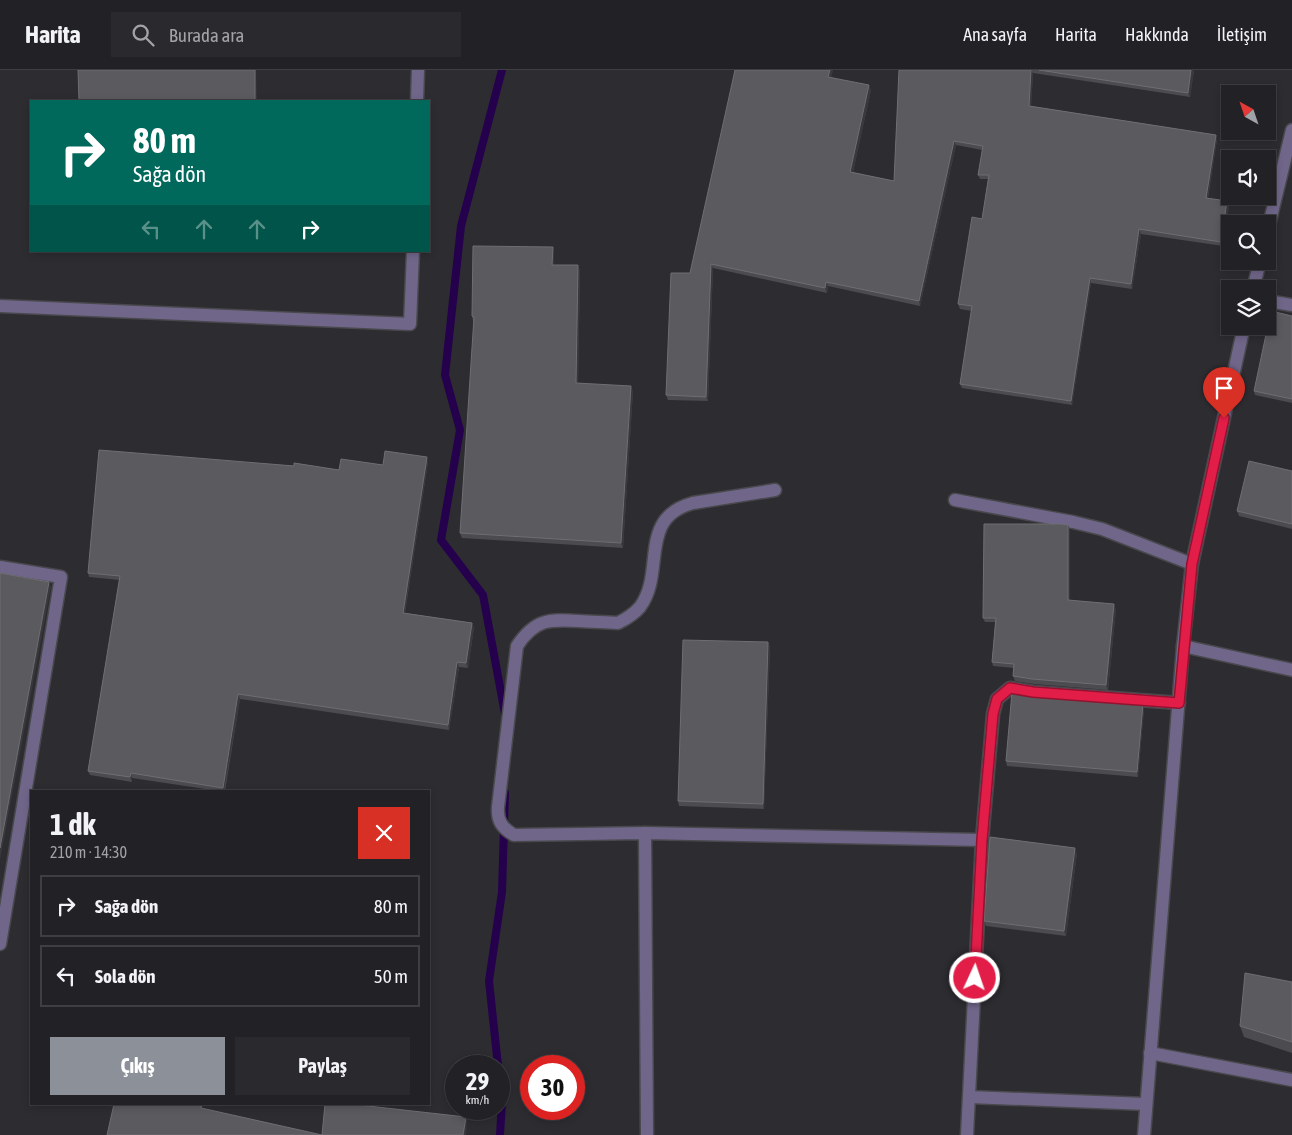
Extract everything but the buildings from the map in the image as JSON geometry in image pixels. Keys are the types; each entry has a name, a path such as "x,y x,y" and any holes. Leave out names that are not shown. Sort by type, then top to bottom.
{"street":[{"path":"418,70 418,100"},
{"path":"1271,215 1292,130"},
{"path":"0,306 410,324 413,252"},
{"path":"1276,302 1292,305"},
{"path":"1144,1135 1183,646 1192,564 1242,335"},
{"path":"775,490 682,506 672,512 658,530 646,595 641,606 618,623 554,619 542,622 523,636 517,646 497,815 500,822 505,830 514,835 645,833 982,840"},
{"path":"955,500 1102,529 1192,564"},
{"path":"0,567 61,577 0,944"},
{"path":"1183,646 1292,670"},
{"path":"967,1135 982,840 993,714 997,699 1010,688 1033,692 1179,703"},
{"path":"645,833 647,1135"},
{"path":"1150,1052 1292,1080"},
{"path":"970,1097 1146,1104"}],"waterway":[{"path":"502,70 461,226 445,375 460,430 441,540 483,595 505,714"},
{"path":"497,1055 489,981 502,892 505,793"},
{"path":"500,1135 501,1120"}],"route":[{"path":"975,978 982,840 993,714 997,699 1010,688 1033,692 1179,703 1192,564 1224,418"}]}
